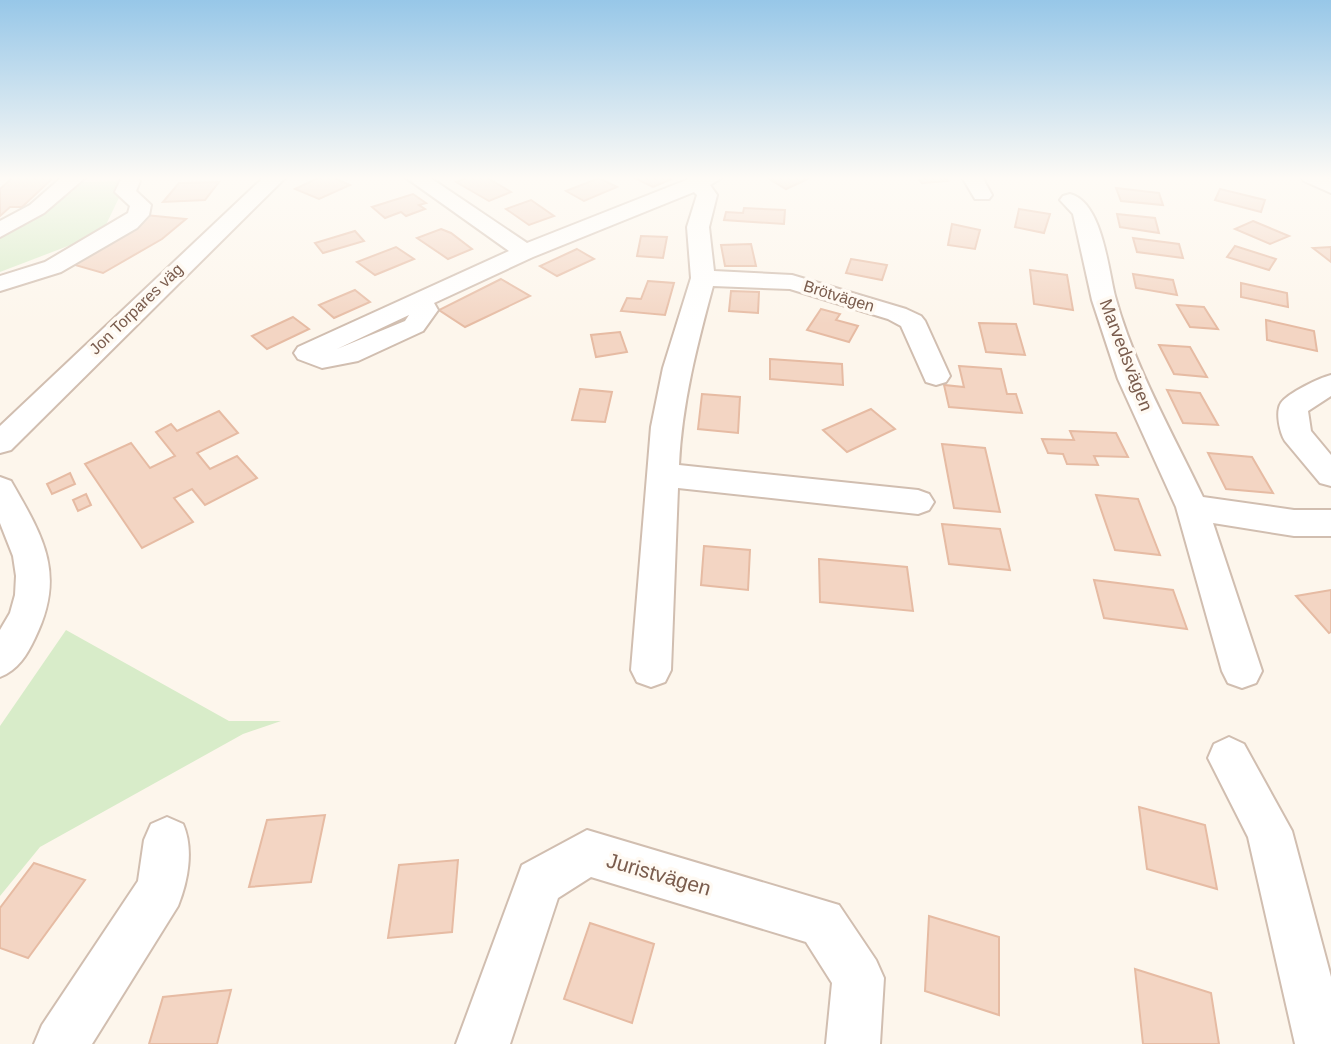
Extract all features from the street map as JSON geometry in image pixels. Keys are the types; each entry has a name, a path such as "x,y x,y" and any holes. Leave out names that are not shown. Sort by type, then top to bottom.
{"street":[{"path":"0,284 53,267 124,226"},
{"name":"Jon Torpares väg","path":"0,443 224,226"},
{"path":"488,226 525,252"},
{"path":"419,300 525,252 592,226"},
{"path":"651,670 666,427 677,368 703,278 698,226"},
{"name":"Marvedsvägen","path":"1086,226 1104,300 1132,379 1192,508 1242,671"},
{"name":"Brötvägen","path":"703,278 792,282 897,314 912,321 936,376"},
{"path":"1331,384 1293,407 1296,434 1331,475"},
{"path":"665,475 918,502"},
{"path":"0,489 26,539 36,573 33,603 12,645 0,660"},
{"path":"1192,508 1294,523 1331,523"},
{"path":"1229,758 1269,831 1322,1044"},
{"path":"61,1044 161,889 167,840"},
{"name":"Juristvägen","path":"483,1044 539,882 587,853 822,922 858,978 853,1044"}],"green space":[{"path":"14,226 106,226 102,233 0,272 0,235"},
{"path":"66,630 229,721 281,721 243,734 40,847 0,896 0,726"}],"building":[{"path":"128,226 178,226 162,239 103,273 68,263"},
{"path":"952,226 980,230 975,249 948,245"},
{"path":"1015,226 1046,226 1044,233"},
{"path":"1157,226 1159,233 1120,227"},
{"path":"1242,226 1264,226 1289,236 1270,244 1235,229"},
{"path":"441,229 472,249 448,259 417,238"},
{"path":"355,231 364,241 323,253 315,243"},
{"path":"641,236 667,237 663,258 637,256"},
{"path":"1133,238 1179,244 1183,258 1137,252"},
{"path":"751,244 756,266 725,266 721,245"},
{"path":"1235,246 1276,259 1269,270 1227,257"},
{"path":"396,247 414,259 375,275 357,262"},
{"path":"1331,247 1331,262 1313,248"},
{"path":"577,249 594,259 557,276 540,266"},
{"path":"851,259 887,265 882,280 846,273"},
{"path":"1030,270 1067,275 1073,310 1034,304"},
{"path":"1133,274 1173,280 1177,295 1136,288"},
{"path":"501,279 530,296 465,327 439,310"},
{"path":"648,281 674,283 665,315 621,311 627,298 641,299"},
{"path":"1241,283 1287,293 1288,307 1241,297"},
{"path":"355,290 370,302 334,318 319,305"},
{"path":"731,291 759,292 758,313 729,311"},
{"path":"1177,305 1204,307 1218,329 1190,327"},
{"path":"821,309 840,314 836,320 858,326 849,342 807,330"},
{"path":"293,317 309,329 267,349 252,336"},
{"path":"1266,320 1314,331 1317,351 1267,340"},
{"path":"979,323 1016,324 1025,355 986,352"},
{"path":"620,332 627,352 596,357 591,335"},
{"path":"1159,345 1190,347 1207,377 1174,374"},
{"path":"770,359 842,364 843,385 770,379"},
{"path":"959,366 1001,369 1007,394 1016,394 1022,413 949,407 944,385 964,387"},
{"path":"580,389 612,392 605,422 572,420"},
{"path":"1167,390 1200,393 1218,425 1183,423"},
{"path":"702,394 740,397 738,433 698,429"},
{"path":"871,409 895,429 847,452 823,430"},
{"path":"219,411 238,433 197,453 210,469 237,456 257,478 205,505 192,489 174,498 193,522 142,548 85,464 131,443 150,468 175,456 156,432 171,424 177,431"},
{"path":"1070,431 1116,433 1128,457 1094,456 1098,465 1067,464 1063,454 1048,453 1042,439 1074,440"},
{"path":"942,444 985,448 1000,512 954,508"},
{"path":"1208,453 1252,457 1273,493 1226,489"},
{"path":"70,473 75,484 52,494 47,484"},
{"path":"86,494 91,505 78,511 73,500"},
{"path":"1096,495 1138,499 1160,555 1115,550"},
{"path":"942,524 1000,529 1010,570 949,564"},
{"path":"704,546 750,550 748,590 701,585"},
{"path":"819,559 907,567 913,611 820,602"},
{"path":"1094,580 1173,590 1187,629 1104,618"},
{"path":"1331,590 1331,632 1329,633 1296,596"},
{"path":"1139,807 1205,825 1217,889 1147,869"},
{"path":"325,815 311,882 249,887 267,820"},
{"path":"458,860 452,932 388,938 399,865"},
{"path":"34,863 85,880 28,958 0,948 0,908"},
{"path":"929,916 999,937 999,1015 925,991"},
{"path":"590,923 654,944 632,1023 564,999"},
{"path":"1135,969 1211,993 1219,1044 1143,1044"},
{"path":"231,990 217,1044 149,1044 163,997"}]}
